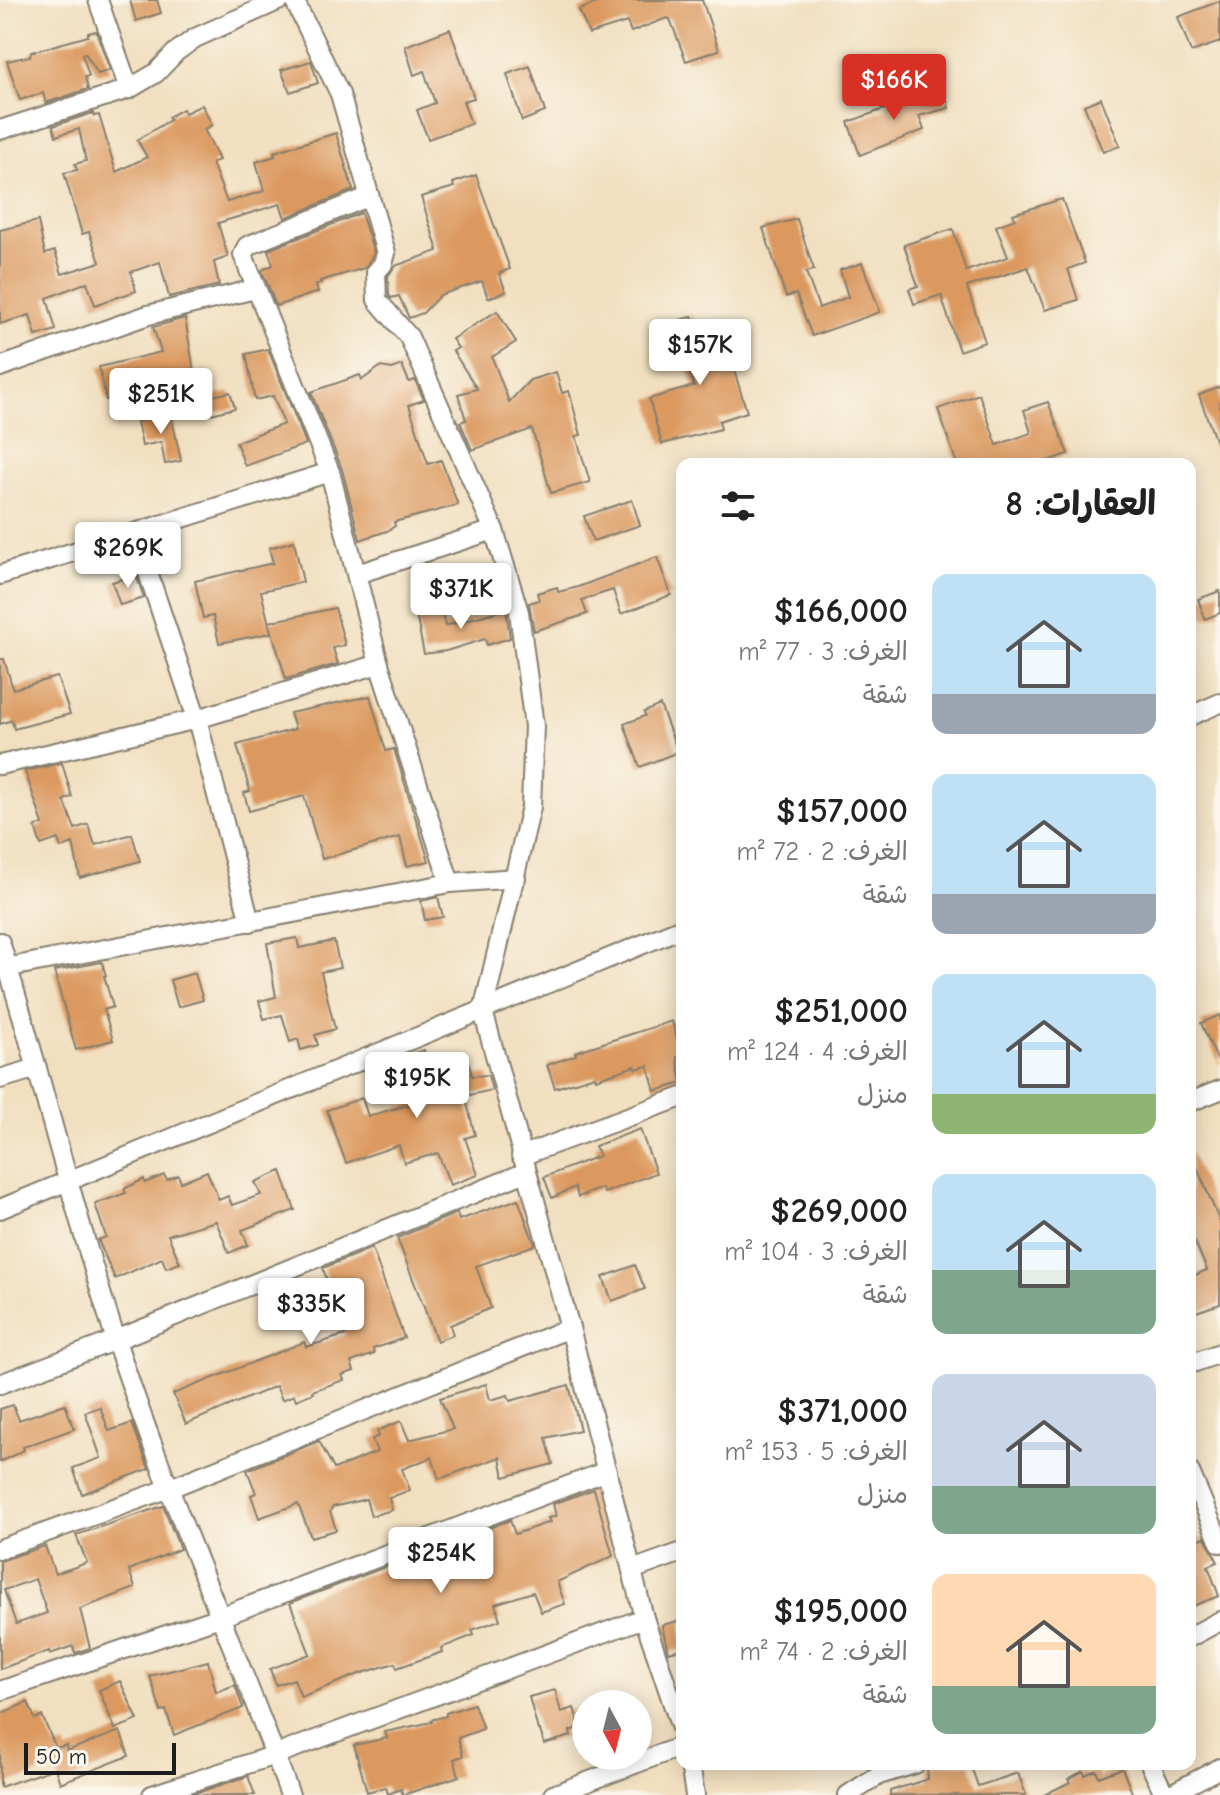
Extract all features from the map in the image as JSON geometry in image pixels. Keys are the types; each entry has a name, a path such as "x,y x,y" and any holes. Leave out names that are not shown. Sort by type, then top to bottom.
{"street":[{"path":"98,0 129,89"},
{"path":"0,130 129,89 156,73 195,38 280,0"},
{"path":"294,0 340,94 386,253 383,264 376,272 377,300 409,337 494,530 519,612 534,726 531,807 483,1011 570,1328 644,1618 674,1684"},
{"path":"368,197 247,246 243,255 330,472 379,664 450,883"},
{"path":"0,367 148,315 255,289"},
{"path":"0,575 330,472"},
{"path":"357,574 494,530"},
{"path":"135,534 197,719 250,922"},
{"path":"0,765 197,719 379,664"},
{"path":"1196,713 1220,703"},
{"path":"4,968 450,883 516,878"},
{"path":"0,1209 676,931"},
{"path":"0,942 4,968 37,1068 66,1182 116,1340 170,1488 290,1795"},
{"path":"0,1079 37,1068"},
{"path":"1196,1100 1220,1090"},
{"path":"0,1384 116,1340 676,1100"},
{"path":"0,1549 170,1488 570,1328"},
{"path":"1196,1362 1220,1353"},
{"path":"0,1691 220,1617 607,1471"},
{"path":"1196,1489 1220,1543"},
{"path":"632,1570 676,1554"},
{"path":"152,1795 275,1755 644,1618"},
{"path":"1196,1634 1220,1621"},
{"path":"553,1795 676,1748"},
{"path":"1153,1770 1167,1795 1220,1768"},
{"path":"691,1770 695,1795"},
{"path":"848,1795 879,1775 895,1770"}],"building":[{"path":"130,0 157,0 161,13 136,21"},
{"path":"596,0 702,0 719,50 686,61 667,18 631,32 627,22 589,34 579,10 597,3"},
{"path":"1220,1 1220,42 1191,52 1178,17"},
{"path":"450,29 474,98 463,101 471,124 428,139 417,110 435,103 424,71 414,75 405,46"},
{"path":"96,31 110,70 98,74 85,53 82,54 89,76 85,77 88,89 46,103 43,93 20,100 7,61 30,56 31,52"},
{"path":"311,61 318,83 290,92 281,70"},
{"path":"530,66 545,112 522,121 507,74"},
{"path":"945,93 949,108 919,116 924,130 860,155 848,122 887,108 886,104 911,95 913,102"},
{"path":"1101,98 1120,146 1103,152 1084,105"},
{"path":"202,105 212,125 204,129 219,160 212,163 227,202 264,191 256,162 275,156 274,152 336,133 353,190 285,218 280,204 218,223 228,257 214,262 219,285 169,297 160,262 131,272 136,291 95,305 87,282 47,298 56,330 36,336 30,315 0,324 0,230 38,221 45,254 55,251 62,274 100,262 89,232 82,234 64,173 77,170 75,164 86,161 79,129 56,136 53,126 93,113 94,116 99,115 116,172 147,157 137,140 170,120 168,117 183,109 185,113"},
{"path":"476,175 510,269 499,273 506,292 488,298 482,281 440,295 423,313 409,318 399,296 391,298 389,295 388,276 395,266 438,251 421,197 454,187 453,183"},
{"path":"1062,199 1085,263 1068,269 1078,300 1045,310 1028,267 967,287 985,342 959,351 941,295 914,304 909,289 918,286 904,245 953,229 966,271 1008,257 996,226 1015,219 1013,214"},
{"path":"361,213 374,253 365,268 320,281 316,285 318,292 276,306 262,270 273,265 268,250"},
{"path":"797,219 814,270 806,272 819,308 848,297 840,270 862,263 880,312 812,336 796,294 786,297 763,228"},
{"path":"497,311 516,342 492,357 509,402 530,380 556,372 562,393 569,391 581,435 576,436 590,482 551,493 532,429 472,450 460,422 466,420 458,394 477,389 453,351 458,348 452,339"},
{"path":"692,316 698,335 723,327 747,412 719,421 721,429 662,444 649,399 694,386 672,323"},
{"path":"185,318 195,377 138,387 140,393 106,400 99,367 161,352 153,327"},
{"path":"268,349 306,444 245,466 236,442 284,424 273,396 255,400 246,354"},
{"path":"402,365 409,382 415,380 424,400 409,405 428,464 441,460 458,505 394,522 395,526 387,531 360,540 342,469 311,392 360,375 362,380 380,367 392,369"},
{"path":"1220,387 1220,448 1218,448 1199,395"},
{"path":"230,392 235,408 203,416 200,399"},
{"path":"979,394 997,445 1031,433 1024,410 1048,402 1068,454 1056,458 955,458 938,409"},
{"path":"171,414 181,461 165,464 161,442 142,446 137,421"},
{"path":"632,500 640,525 593,541 584,516"},
{"path":"294,541 303,582 261,591 271,633 219,643 213,616 203,618 195,581 273,563 269,548"},
{"path":"657,557 671,595 621,614 613,590 582,600 587,614 534,631 529,603 539,600 537,593 557,587 558,592 578,587"},
{"path":"136,575 144,598 120,605 112,582"},
{"path":"1220,591 1220,613 1205,619 1198,599"},
{"path":"335,608 345,645 333,648 338,664 286,679 269,622"},
{"path":"441,609 445,626 506,609 510,638 487,645 485,639 424,654 416,614"},
{"path":"0,659 4,659 13,689 57,677 70,714 14,729 12,720 0,724"},
{"path":"370,696 386,751 394,749 429,861 407,866 400,837 322,859 304,796 249,811 244,793 250,791 237,745 295,729 290,713"},
{"path":"660,705 676,753 640,767 624,724 645,716 644,712"},
{"path":"62,763 72,797 64,800 75,829 88,824 95,845 132,834 140,861 80,878 73,843 61,848 58,839 41,845 35,827 43,824 25,771"},
{"path":"438,897 443,917 425,920 421,901"},
{"path":"297,938 299,948 334,941 340,968 321,972 335,1029 315,1035 318,1045 301,1050 298,1039 290,1042 282,1015 264,1019 259,1001 276,997 267,943"},
{"path":"102,962 113,1007 104,1010 113,1040 76,1050 54,971"},
{"path":"195,973 203,1000 178,1007 170,980"},
{"path":"1220,1015 1220,1066 1201,1023"},
{"path":"672,1021 676,1035 676,1085 655,1091 648,1066 636,1069 635,1066 555,1088 547,1065 576,1055 575,1052"},
{"path":"424,1050 430,1074 469,1064 472,1076 488,1075 492,1090 465,1096 475,1135 465,1138 478,1175 450,1185 438,1153 404,1163 399,1145 346,1163 327,1110 362,1098 368,1116 412,1104 399,1058"},
{"path":"640,1129 656,1173 604,1193 602,1188 578,1197 575,1187 552,1198 544,1177 599,1156 595,1146"},
{"path":"1196,1165 1220,1222 1220,1304 1196,1312 1196,1275 1207,1270 1196,1244"},
{"path":"207,1171 219,1200 228,1196 232,1205 261,1195 255,1182 281,1171 295,1210 242,1230 248,1245 229,1253 216,1221 168,1235 180,1263 166,1268 162,1258 115,1279 98,1240 106,1237 95,1204 126,1193 124,1189 144,1179 145,1183 164,1175 167,1180 178,1175 181,1182"},
{"path":"518,1199 535,1245 476,1266 491,1308 450,1325 453,1335 437,1341 397,1238 457,1213 459,1220"},
{"path":"372,1248 404,1338 373,1349 374,1354 351,1362 354,1371 342,1375 344,1380 296,1400 294,1395 282,1400 276,1386 186,1424 173,1394 304,1342 306,1347 345,1335 323,1268"},
{"path":"635,1265 645,1289 612,1301 603,1277"},
{"path":"486,1384 490,1400 508,1395 510,1401 569,1385 580,1430 546,1438 553,1464 504,1477 500,1457 439,1479 432,1457 402,1469 410,1490 389,1498 392,1510 371,1516 366,1499 333,1507 330,1511 336,1530 311,1537 298,1504 259,1518 251,1495 256,1493 247,1470 319,1441 334,1469 377,1452 372,1439 379,1436 377,1431 401,1421 409,1440 453,1429 440,1398"},
{"path":"65,1404 74,1429 23,1447 24,1450 0,1462 0,1409 13,1405 19,1420"},
{"path":"100,1407 109,1431 132,1423 149,1469 82,1494 73,1468 101,1458 85,1412"},
{"path":"594,1489 613,1556 557,1582 565,1604 541,1612 533,1592 495,1604 500,1620 472,1630 474,1635 441,1648 442,1652 397,1668 395,1663 359,1674 301,1697 294,1679 276,1685 270,1669 310,1654 290,1603 510,1520 515,1534 550,1522 548,1518 556,1516 553,1504"},
{"path":"163,1506 180,1549 129,1570 135,1588 80,1609 90,1648 75,1653 73,1646 50,1654 49,1651 0,1669 0,1561 45,1546 55,1574 87,1563 76,1535","holes":["35,1579 47,1613 16,1624 4,1590"]},
{"path":"1205,1537 1218,1562 1208,1566 1219,1596 1196,1605 1196,1541"},
{"path":"676,1622 676,1650 668,1652 662,1625"},
{"path":"208,1661 216,1692 235,1685 243,1708 174,1735 166,1710 161,1712 150,1676"},
{"path":"120,1681 138,1720 115,1729 99,1690"},
{"path":"555,1690 561,1712 572,1709 571,1736 544,1744 529,1697"},
{"path":"28,1702 35,1719 42,1716 56,1748 66,1745 67,1751 120,1731 129,1756 60,1783 55,1768 0,1787 0,1714"},
{"path":"474,1704 483,1729 458,1738 463,1756 454,1759 459,1776 403,1795 401,1789 388,1794 386,1787 367,1792 354,1745 387,1738 385,1732 432,1722 446,1716 446,1713"},
{"path":"927,1770 972,1770 978,1786 1018,1773 1026,1795 890,1795 890,1791 928,1779"},
{"path":"1096,1770 1099,1777 1123,1770 1133,1795 1044,1795 1070,1782 1068,1779 1083,1771 1085,1775"},
{"path":"248,1776 255,1795 193,1794"}]}
